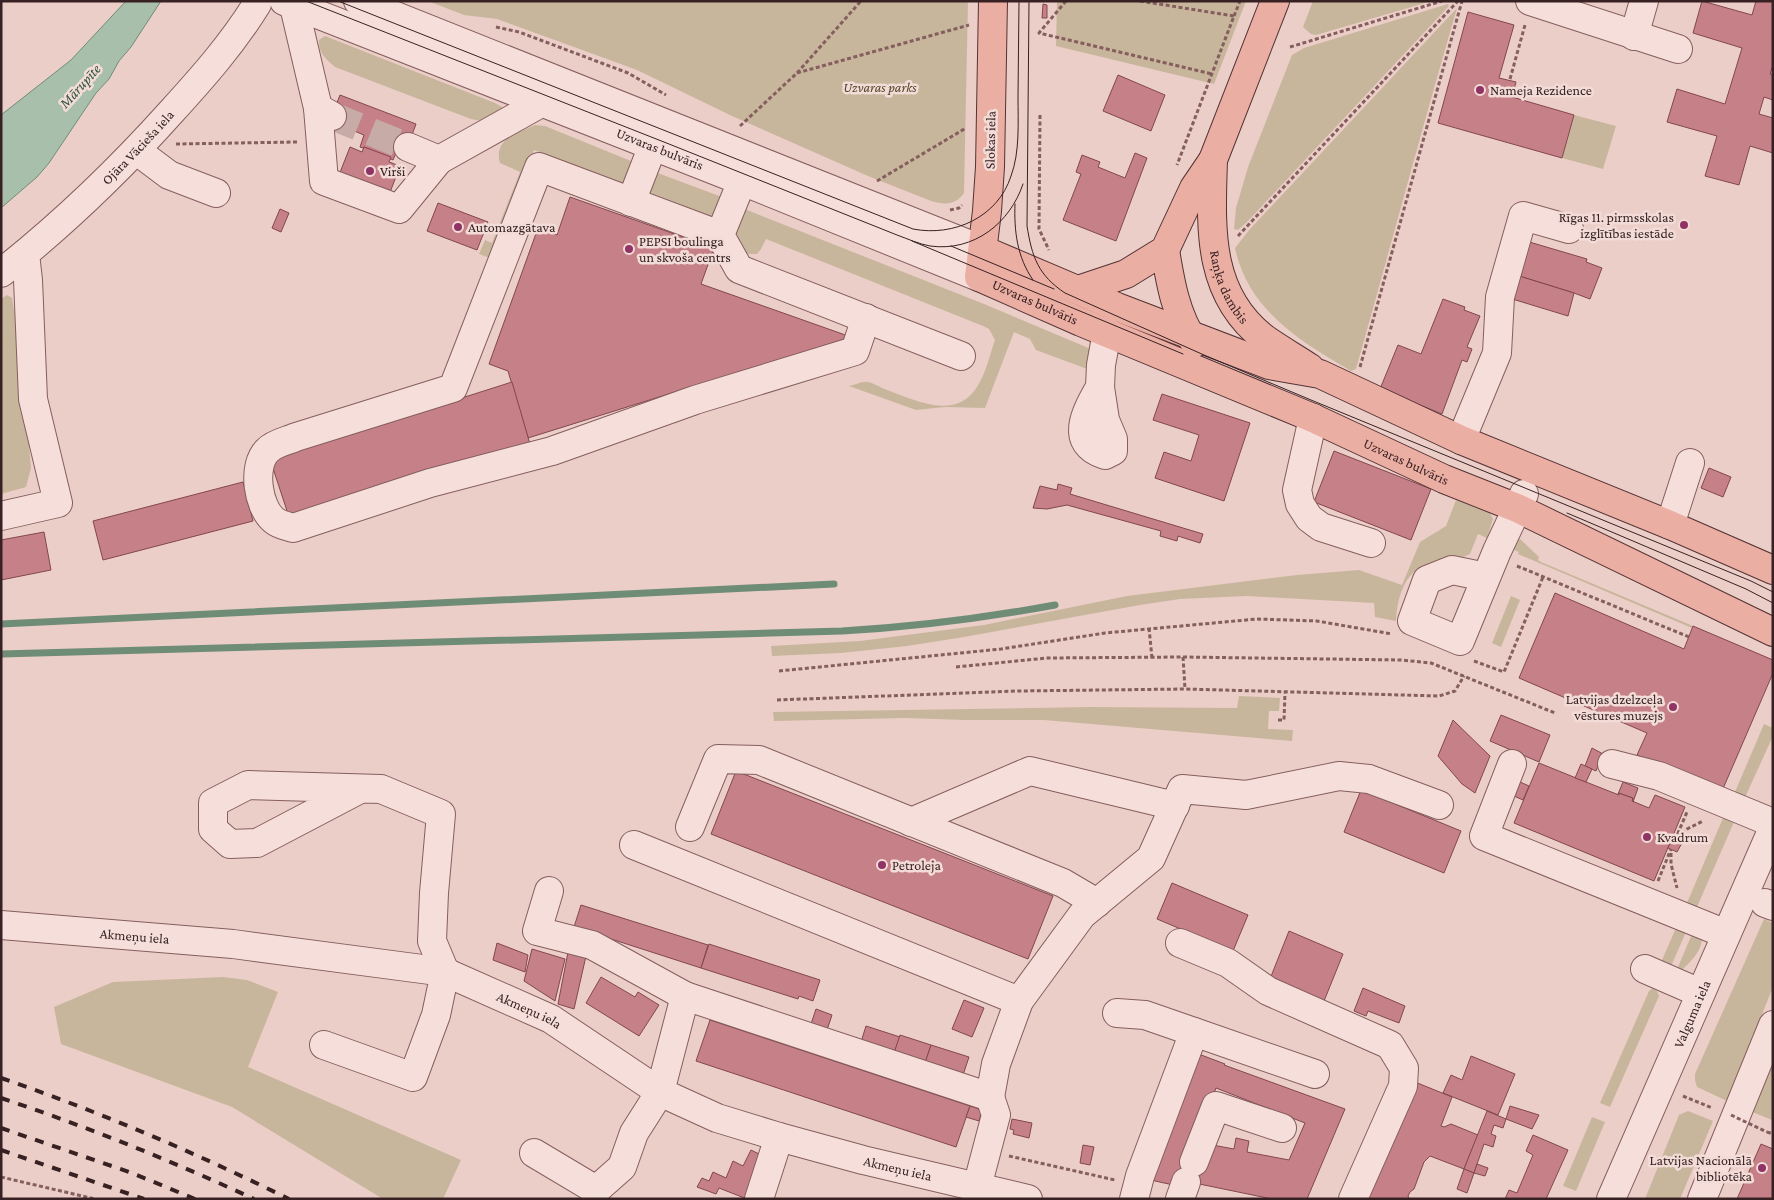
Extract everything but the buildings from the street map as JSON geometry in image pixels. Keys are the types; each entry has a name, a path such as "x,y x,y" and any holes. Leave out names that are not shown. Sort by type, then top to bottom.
{"main road":[{"name":"Slokas iela","path":"979,277 988,211 993,1"},
{"name":"Raņķa dambis","path":"1165,250 1194,188 1213,160 1276,1"},
{"name":"Raņķa dambis","path":"1213,160 1212,222 1216,262 1224,287 1240,315 1264,338 1320,374"},
{"name":"Uzvaras bulvāris","path":"983,250 1117,307 1269,365 1320,374 1461,440 1670,525 1773,570"},
{"path":"1078,290 1126,274 1165,250 1171,286 1188,334 1219,378"},
{"name":"Uzvaras bulvāris","path":"979,277 1313,418 1444,478 1521,501 1773,632"}],"street":[{"name":"Uzvaras bulvāris","path":"358,1 983,250"},
{"path":"1531,1 1678,49"},
{"path":"1634,36 1644,1"},
{"name":"Ojāra Vācieša iela","path":"1,273 25,254 137,151 200,81 242,29 257,4"},
{"name":"Uzvaras bulvāris","path":"289,4 742,181 979,277"},
{"path":"289,4 325,112 320,142 324,181 399,209 439,160 541,102"},
{"path":"631,202 662,122"},
{"path":"408,147 439,160"},
{"path":"137,151 169,175 216,193"},
{"path":"866,318 855,351 695,400 552,451 430,483 293,528 274,521 265,510 260,493 259,463 266,451 296,437 453,388 539,167 720,235 738,269 866,318 961,356"},
{"path":"720,235 742,181"},
{"path":"1461,440 1497,353 1500,297 1523,216 1569,229"},
{"path":"1,516 58,503 33,399 28,280 25,254"},
{"path":"1100,387 1100,365 1107,332"},
{"path":"1313,418 1306,457 1296,490 1300,504 1309,518 1321,527 1371,543"},
{"path":"1670,525 1690,463"},
{"path":"1486,577 1521,501"},
{"path":"690,827 718,759 759,760 1063,883 1097,903"},
{"path":"1512,764 1484,836 1726,934"},
{"path":"1612,764 1659,776 1773,823"},
{"path":"911,822 1030,771 1175,806"},
{"path":"977,1187 996,1115 990,1097 996,1064 1019,1001 1082,915 1151,858 1182,789 1246,795 1339,776 1369,779 1439,805"},
{"path":"324,1045 413,1077 436,1016 445,972 432,940 441,814 381,789 360,789"},
{"name":"Valguma iela","path":"1611,1199 1773,828"},
{"path":"634,845 1019,1001"},
{"path":"549,891 537,931 592,944 685,996 990,1097"},
{"name":"Akmeņu iela","path":"1,925 233,944 445,972 550,1019 660,1092 717,1118 863,1160 1028,1199"},
{"path":"1180,943 1228,963 1268,991 1390,1046 1404,1068 1403,1086 1353,1199"},
{"path":"1645,969 1700,993"},
{"path":"534,1153 596,1190 622,1167 634,1133 660,1092 685,996"},
{"path":"1117,1013 1144,1015 1315,1074"},
{"path":"1702,1199 1773,1025"},
{"path":"1136,1192 1194,1032"},
{"path":"1186,1181 1216,1106 1282,1128"},
{"path":"759,1199 779,1137"}],"path":[{"path":"738,129 796,73 861,1"},
{"path":"1066,1 1039,33 1212,74"},
{"path":"1140,1 1234,16"},
{"path":"1177,166 1240,1"},
{"path":"1290,47 1442,1"},
{"path":"1236,239 1458,1"},
{"path":"1359,370 1462,1"},
{"path":"1510,79 1531,1"},
{"path":"796,73 972,24 972,33"},
{"path":"1040,115 1039,229 1049,250"},
{"path":"871,185 971,125 970,134"},
{"path":"137,151 162,144 320,142"},
{"path":"949,210 959,208 968,199"},
{"path":"1516,565 1688,637"},
{"path":"1466,658 1504,672 1543,577"},
{"path":"779,671 1001,649 1105,632 1257,619 1317,621 1395,635"},
{"path":"1149,628 1152,658"},
{"path":"1183,656 1185,689"},
{"path":"956,667 1047,658 1152,658 1183,656 1400,660 1431,663 1555,713"},
{"path":"777,700 1018,691 1185,689 1439,696 1455,691 1464,676"},
{"path":"1278,720 1284,720 1285,693"},
{"path":"1675,840 1687,829 1707,820"},
{"path":"1649,903 1671,850 1671,864 1678,889"},
{"path":"1680,1095 1714,1108"},
{"path":"1731,1115 1773,1134"},
{"path":"987,1150 1136,1192"},
{"path":"1,1178 95,1199"}],"green space":[{"name":"Uzvaras parks","path":"428,1 968,1 964,193 957,200 950,203 931,201 868,176 732,116 637,70 497,19 464,15"},
{"path":"1057,1 1246,1 1214,84 1056,46"},
{"path":"1313,1 1432,1 1316,35 1311,34 1303,27"},
{"path":"1448,4 1449,6 1247,222 1238,230 1234,229 1236,208 1248,167 1292,55 1304,48"},
{"path":"1457,8 1356,369 1351,371 1313,348 1279,322 1251,289 1235,248 1250,229"},
{"path":"325,36 495,103 502,107 502,113 487,122 471,119 335,67 323,55 320,49 319,40"},
{"path":"1574,115 1616,126 1603,169 1562,158"},
{"path":"535,125 545,126 631,161 624,184 534,150 490,258 479,254 485,240 492,243 520,172 500,163 500,148 514,134"},
{"path":"655,172 722,197 715,218 649,192"},
{"path":"742,208 984,304 1098,352 1090,370 1036,350 1030,339 1014,332 985,408 945,407 916,410 849,386 868,382 919,402 945,406 957,403 968,398 977,387 995,340 989,329 983,326 766,239 757,254 748,254 736,248 733,226"},
{"path":"7,295 12,298 20,347 31,468 26,487 1,494 1,299"},
{"path":"1456,500 1490,513 1493,519 1487,538 1478,534 1470,554 1460,558 1428,564 1413,573 1400,595 1396,621 1375,617 1374,603 1247,596 1180,599 907,646 841,653 772,656 771,646 860,641 984,625 1127,596 1297,575 1359,570 1402,585 1420,542 1446,526"},
{"path":"1520,539 1539,557 1538,560 1541,562 1693,626 1692,628 1518,554 1519,552 1509,548 1512,543"},
{"path":"1511,596 1520,600 1501,647 1492,643"},
{"path":"1239,696 1280,698 1279,711 1269,711 1268,729 1293,730 1292,741 1044,720 905,718 774,721 773,712 1090,707 1237,708"},
{"path":"1764,724 1773,728 1773,736 1742,804 1732,799"},
{"path":"1725,816 1734,822 1697,907 1692,911 1686,906 1687,903"},
{"path":"1764,919 1773,923 1773,987 1727,1101 1697,1087 1695,1074"},
{"path":"1676,928 1686,932 1672,964 1664,964 1662,960"},
{"path":"1694,929 1702,937 1700,947 1688,964 1680,972 1676,972"},
{"path":"223,977 247,980 278,992 248,1067 461,1160 443,1199 383,1199 232,1107 61,1044 54,1007 113,982"},
{"path":"1653,988 1659,996 1610,1107 1600,1103 1649,991"},
{"path":"1773,1058 1773,1117 1772,1120 1750,1111"},
{"path":"1688,1111 1713,1121 1680,1199 1645,1199 1679,1115"},
{"path":"1592,1117 1605,1122 1576,1191 1563,1186"}],"water":[{"name":"Mārupīte","path":"126,1 161,1 131,47 119,61 109,79 96,93 49,163 37,177 1,208 1,115 71,60"}],"waterway":[{"path":"1,624 834,584"},
{"path":"1,654 842,631 948,621 1055,605"}],"tunnel":[{"path":"332,116 408,147"}],"tram line":[{"path":"306,1 918,243 946,247 961,244 988,232 1009,211 1023,184"},
{"path":"338,1 913,229 928,231 959,227 973,221 996,203 1005,190 1011,176 1016,157 1018,137 1019,1"},
{"path":"1029,1 1027,226 1034,256 1042,272 1056,286 1065,293 1204,355 1751,581 1773,592"},
{"path":"1015,204 1015,224 1020,253 1033,280"},
{"path":"912,241 1183,354"},
{"path":"951,246 1054,289"},
{"path":"1567,513 1746,589 1773,603"}],"railway":[{"path":"1,1078 147,1134 219,1165 289,1199"},
{"path":"1,1098 129,1145 254,1199"},
{"path":"1,1128 132,1173 195,1199"},
{"path":"1,1150 144,1199"}],"place":[{"name":"Nameja Rezidence","path":"1480,90"},
{"name":"Virši","path":"370,171"},
{"name":"Rīgas 11. pirmsskolas izglītības iestāde","path":"1684,225"},
{"name":"Automazgātava","path":"458,227"},
{"name":"PEPSI boulinga un skvoša centrs","path":"629,249"},
{"name":"Latvijas dzelzceļa vēstures muzejs","path":"1673,707"},
{"name":"Kvadrum","path":"1647,837"},
{"name":"Petroleja","path":"882,865"},
{"name":"Latvijas Nacionālā bibliotēka","path":"1762,1168"}]}
